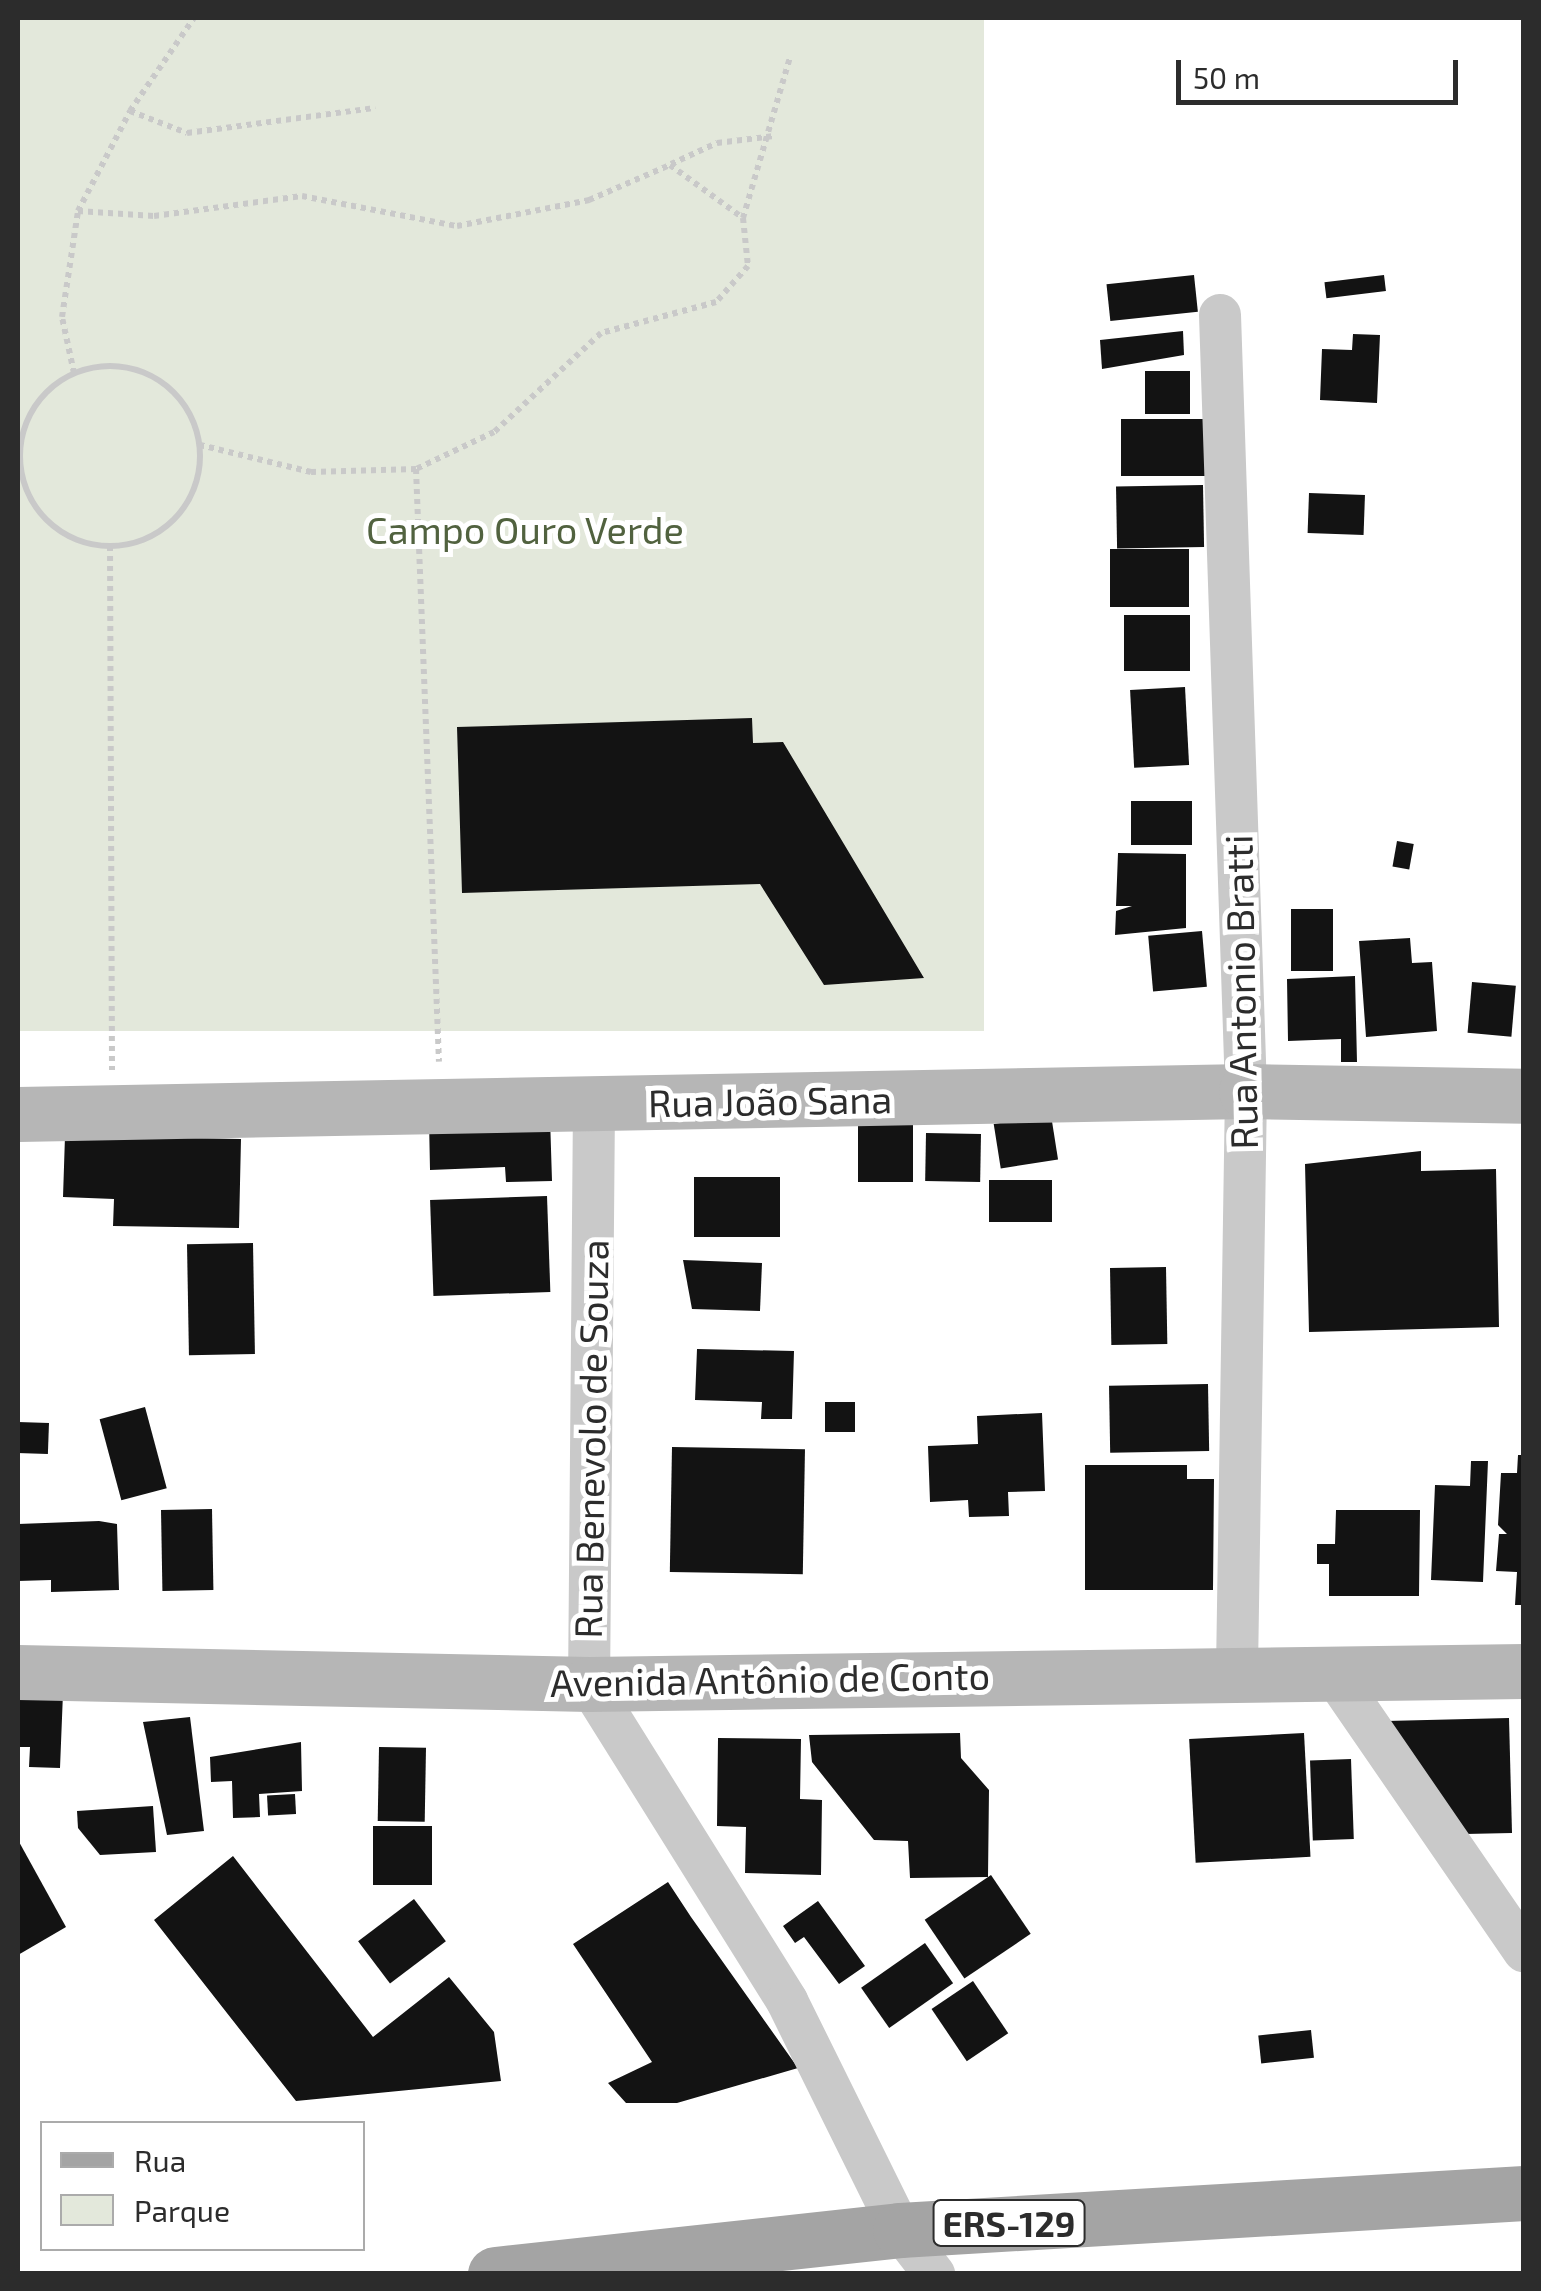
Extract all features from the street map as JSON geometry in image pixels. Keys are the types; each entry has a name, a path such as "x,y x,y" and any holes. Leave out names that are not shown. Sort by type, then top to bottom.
{"main road":[{"name":"ERS-129","path":"495,2274 900,2230 1524,2192"}],"street":[{"name":"Rua Antonio Bratti","path":"1220,315 1246,1091 1237,1669"},
{"name":"Rua João Sana","path":"18,1114 1246,1091 1524,1096"},
{"name":"Rua Benevolo de Souza","path":"594,1104 588,1684 788,2001 900,2230 934,2274"},
{"name":"Avenida Antônio de Conto","path":"18,1672 588,1684 1237,1669 1524,1671"},
{"path":"1332,1672 1524,1950"}],"path":[{"path":"74,373 62,317 78,211 130,110 194,18"},
{"path":"200,444 312,472 416,469 494,432 600,333 716,302 748,266 743,218 774,136 790,57"},
{"path":"130,110 187,134 375,108"},
{"path":"78,211 154,216 302,196 456,226 589,200 716,144 774,136"},
{"path":"670,165 743,218"},
{"path":"129,367 155,377 177,394 200,444 193,490 166,526 110,546 52,526 21,474 30,415 74,373 129,367"},
{"path":"416,469 441,1104"},
{"path":"110,546 112,1110"}],"green space":[{"name":"Campo Ouro Verde","path":"18,18 984,18 984,1031 18,1031"}],"building":[{"path":"1194,275 1198,312 1110,321 1106,284"},
{"path":"1384,275 1386,291 1326,298 1324,282"},
{"path":"1183,331 1184,355 1102,369 1100,340"},
{"path":"1353,334 1380,335 1377,403 1320,400 1322,349 1352,350"},
{"path":"1145,371 1190,371 1190,414 1145,414"},
{"path":"1121,419 1205,419 1205,476 1121,476"},
{"path":"1203,485 1204,547 1117,549 1116,487"},
{"path":"1309,493 1365,495 1364,535 1308,533"},
{"path":"1110,549 1189,549 1189,607 1110,607"},
{"path":"1124,615 1190,615 1190,671 1124,671"},
{"path":"1185,687 1189,765 1134,768 1130,690"},
{"path":"752,718 753,743 783,742 924,978 824,985 760,884 462,893 457,727"},
{"path":"1131,801 1192,801 1192,845 1131,845"},
{"path":"1397,841 1414,844 1409,870 1392,867"},
{"path":"1118,853 1186,854 1186,928 1115,935 1116,911 1132,906 1116,906"},
{"path":"1291,909 1333,909 1333,971 1291,971"},
{"path":"1202,931 1207,987 1153,991 1148,936"},
{"path":"1410,938 1412,963 1432,962 1437,1031 1366,1037 1359,941"},
{"path":"1355,976 1357,1062 1341,1062 1341,1039 1288,1041 1287,979"},
{"path":"1472,982 1516,986 1511,1037 1468,1033"},
{"path":"1051,1115 1058,1159 1001,1169 994,1124"},
{"path":"550,1117 552,1181 506,1182 505,1167 430,1170 429,1120"},
{"path":"858,1124 913,1124 913,1182 858,1182"},
{"path":"926,1133 981,1134 980,1182 925,1181"},
{"path":"65,1136 241,1139 239,1228 113,1226 114,1199 63,1197"},
{"path":"1421,1151 1421,1171 1496,1169 1499,1327 1309,1332 1305,1164"},
{"path":"694,1177 780,1177 780,1237 694,1237"},
{"path":"989,1180 1052,1180 1052,1222 989,1222"},
{"path":"547,1196 550,1292 433,1296 430,1200"},
{"path":"253,1243 255,1354 189,1355 187,1244"},
{"path":"683,1260 762,1263 760,1311 692,1309"},
{"path":"1166,1267 1167,1344 1111,1345 1110,1268"},
{"path":"697,1349 794,1351 792,1419 761,1419 762,1402 695,1400"},
{"path":"1208,1384 1209,1451 1110,1453 1109,1386"},
{"path":"825,1402 855,1402 855,1432 825,1432"},
{"path":"145,1407 167,1488 121,1500 100,1419"},
{"path":"1042,1413 1045,1491 1008,1492 1009,1516 969,1517 968,1500 930,1502 928,1446 978,1444 977,1416"},
{"path":"18,1422 49,1423 48,1454 18,1453"},
{"path":"672,1447 805,1449 803,1574 670,1572"},
{"path":"1518,1455 1524,1455 1524,1605 1515,1605 1517,1572 1496,1571 1499,1534 1507,1534 1498,1525 1501,1473 1517,1473"},
{"path":"1471,1461 1488,1461 1483,1582 1431,1580 1435,1485 1470,1486"},
{"path":"1085,1465 1187,1465 1187,1479 1214,1479 1213,1590 1085,1590"},
{"path":"212,1509 213,1590 162,1591 161,1510"},
{"path":"1336,1510 1420,1510 1419,1596 1329,1596 1329,1564 1317,1564 1317,1544 1335,1544"},
{"path":"18,1524 117,1524 119,1590 51,1592 51,1580 18,1581"},
{"path":"18,1691 63,1693 60,1768 29,1767 30,1747 18,1747"},
{"path":"190,1717 204,1831 167,1835 143,1722"},
{"path":"1509,1718 1512,1833 1465,1834 1386,1721"},
{"path":"960,1733 961,1758 989,1790 988,1877 910,1878 908,1841 874,1840 812,1762 809,1735"},
{"path":"1304,1733 1310,1857 1196,1863 1189,1739"},
{"path":"718,1738 801,1739 800,1799 822,1800 821,1875 745,1873 746,1827 717,1826"},
{"path":"301,1742 302,1791 259,1794 260,1817 233,1818 232,1781 211,1782 210,1757"},
{"path":"379,1747 426,1748 425,1822 378,1821"},
{"path":"1351,1759 1354,1839 1313,1840 1310,1760"},
{"path":"295,1794 296,1814 268,1815 267,1795"},
{"path":"153,1806 156,1852 100,1855 78,1828 77,1811"},
{"path":"373,1826 432,1826 432,1885 373,1885"},
{"path":"18,1840 66,1927 18,1955"},
{"path":"233,1856 373,2037 449,1977 494,2032 501,2081 296,2101 154,1920"},
{"path":"991,1875 1031,1934 964,1979 925,1920"},
{"path":"668,1882 798,2068 677,2103 626,2103 608,2083 652,2062 573,1944"},
{"path":"414,1899 446,1941 390,1983 358,1941"},
{"path":"818,1901 865,1966 839,1984 804,1937 795,1943 783,1926"},
{"path":"925,1943 953,1983 889,2028 861,1988"},
{"path":"973,1981 1008,2033 967,2061 932,2009"},
{"path":"1311,2030 1314,2058 1261,2063 1258,2036"}]}
